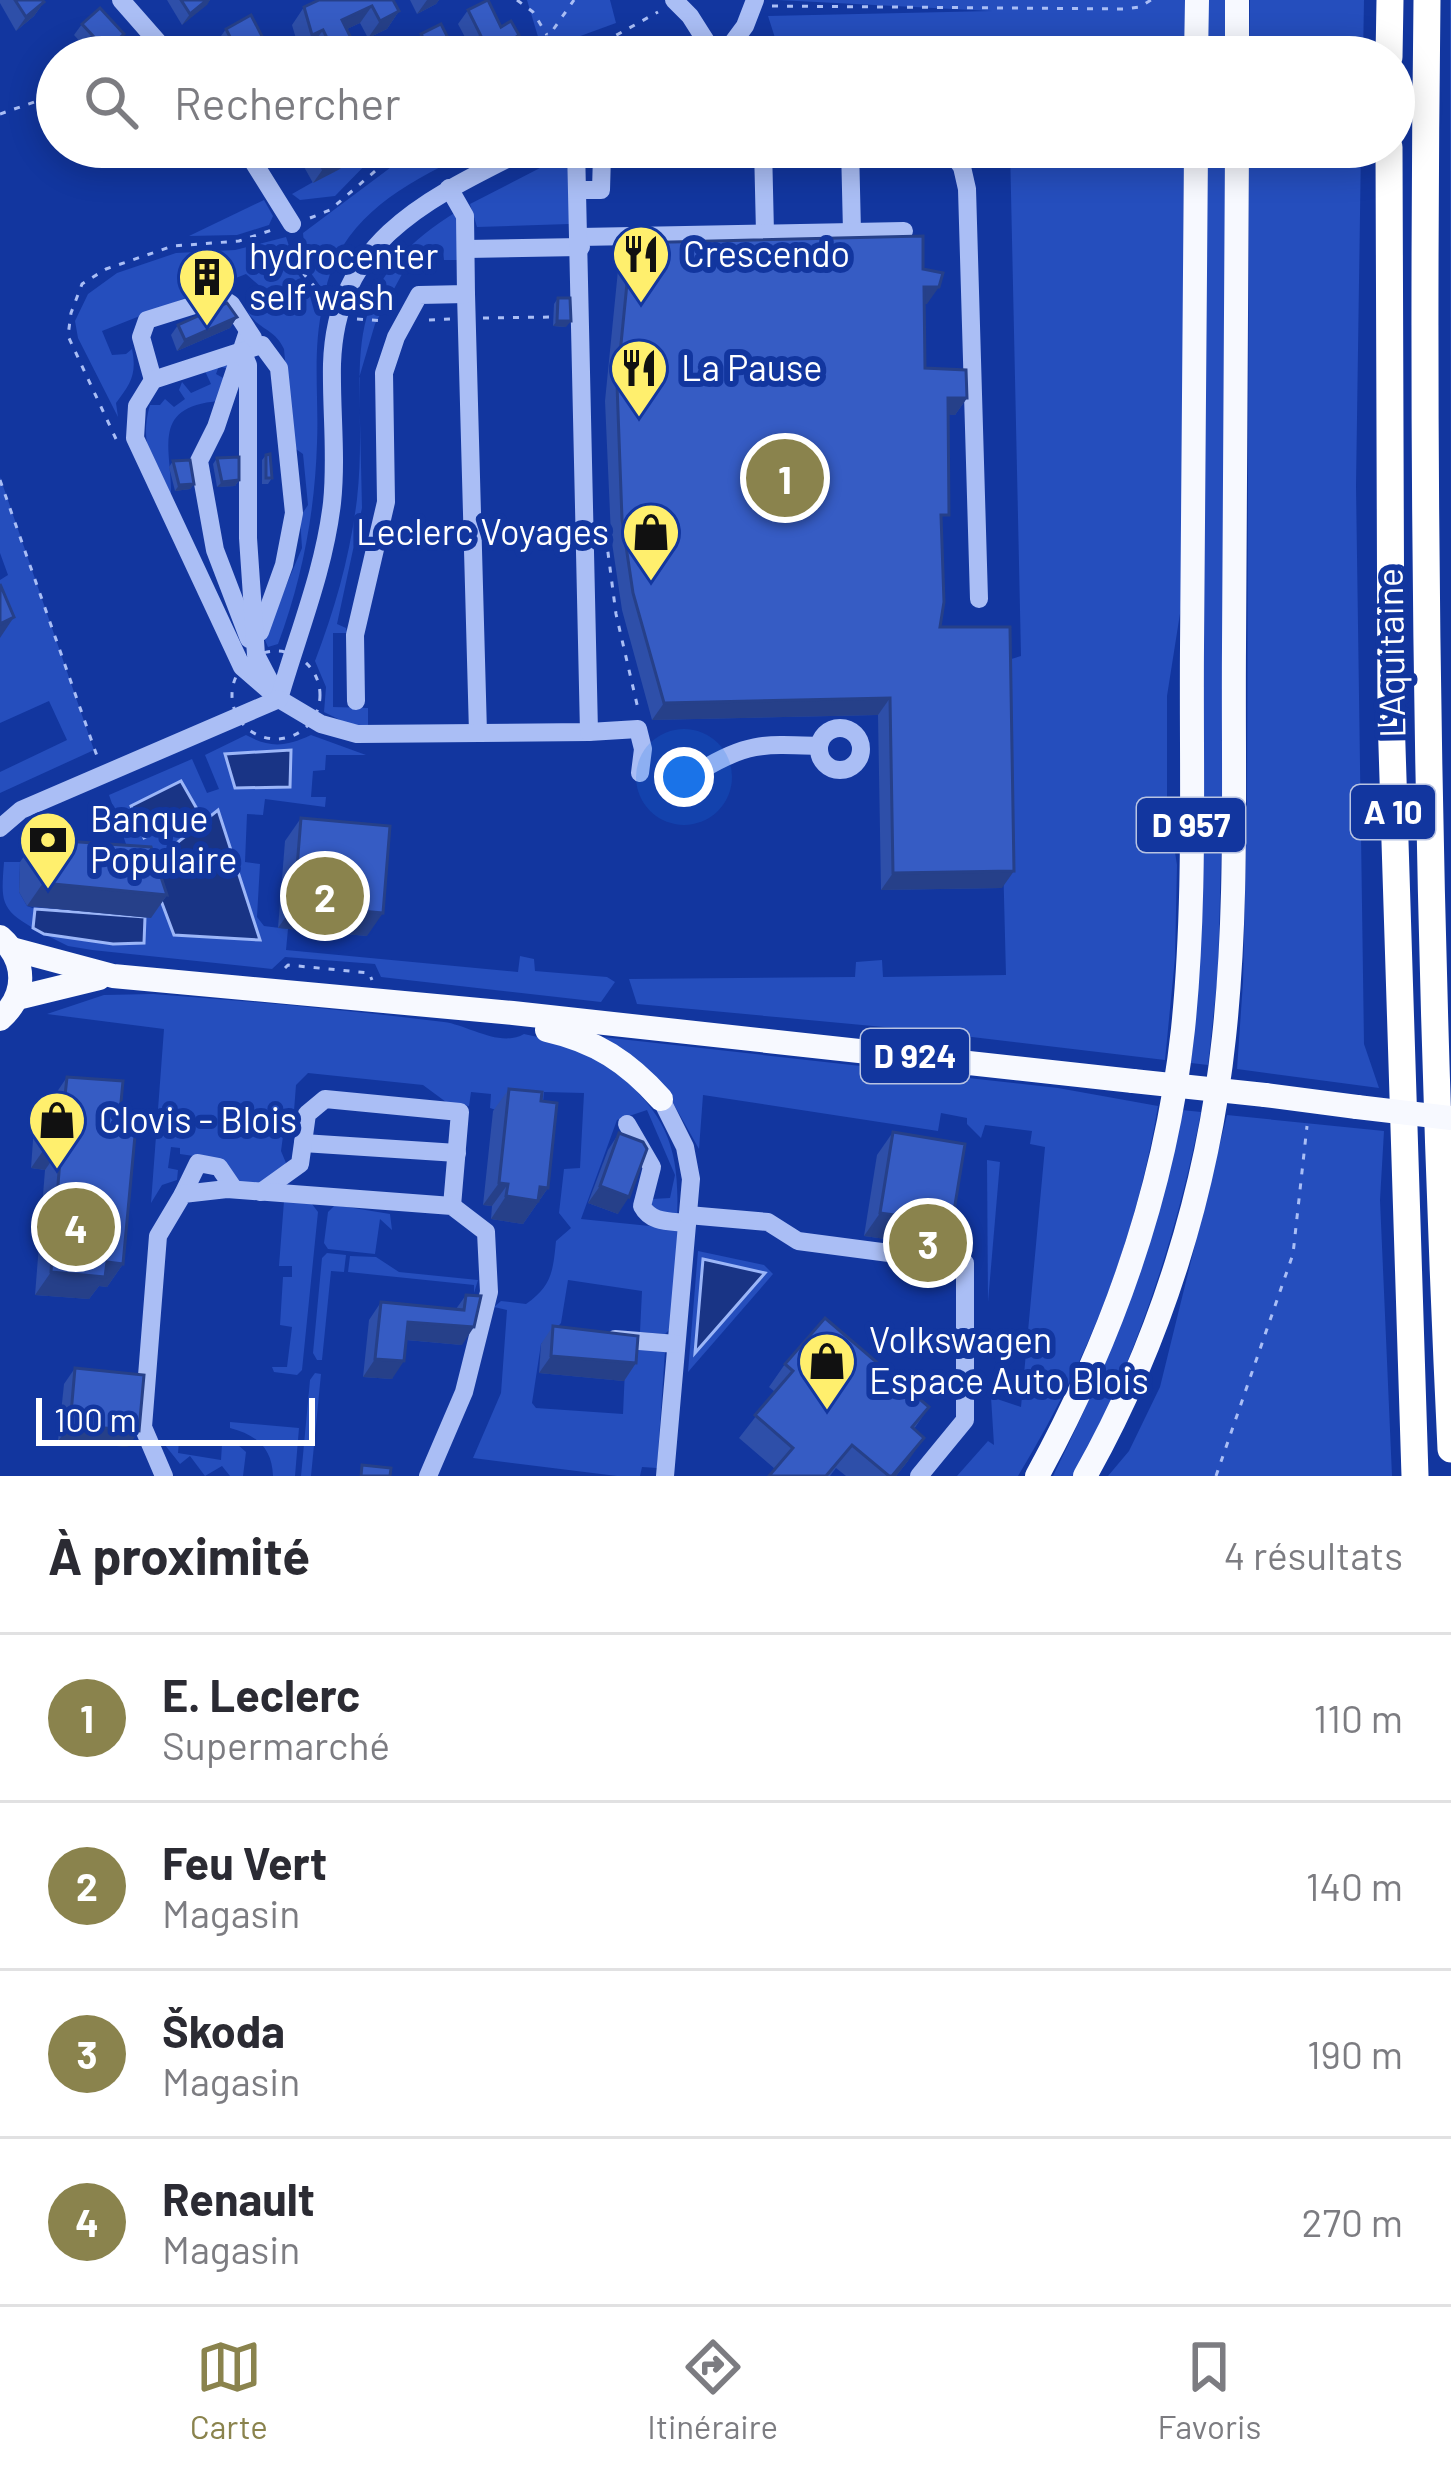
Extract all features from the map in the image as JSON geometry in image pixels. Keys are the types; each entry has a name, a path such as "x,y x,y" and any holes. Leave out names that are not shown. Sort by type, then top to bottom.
{"highway":[{"path":"1390,0 1390,36"},
{"name":"L'Aquitaine","path":"1427,0 1428,714 1451,1449"},
{"name":"L'Aquitaine","path":"1389,168 1391,715 1415,1476"}],"main road":[{"path":"1196,36 1197,0"},
{"path":"1237,0 1237,36"},
{"name":"D 957","path":"1037,1476 1083,1390 1143,1230 1183,1030 1191,846 1196,168"},
{"name":"D 957","path":"1085,1476 1121,1408 1164,1301 1200,1174 1221,1062 1234,848 1237,168"},
{"name":"D 924","path":"6,943 20,965 17,998 64,983 113,976"},
{"name":"D 924","path":"6,943 113,976 513,1013 1451,1118"},
{"path":"0,1019 17,998"},
{"path":"513,1013 541,1028 584,1038 617,1057 661,1099"}],"street":[{"path":"121,0 153,36"},
{"path":"674,0 704,36"},
{"path":"737,36 754,2"},
{"path":"257,168 292,224"},
{"path":"0,828 21,810 279,699 317,582 332,505 332,368 342,306 357,272 398,221 489,168"},
{"path":"577,168 589,732"},
{"path":"579,190 601,190 602,168"},
{"path":"763,168 765,233"},
{"path":"850,168 852,232"},
{"path":"962,168 967,189 979,599"},
{"path":"449,188 465,216 478,733"},
{"path":"466,249 765,233 904,231"},
{"path":"356,700 355,635 386,502 384,373 396,337 419,295 466,294"},
{"path":"153,380 141,337 147,320 220,297 231,304 250,343 279,368 294,513 284,565 261,623 256,661"},
{"path":"250,343 199,461 215,550 256,661 279,699"},
{"path":"250,343 248,538 256,661"},
{"path":"250,343 153,380 137,406 135,438 242,667 279,699 321,724 357,734 638,729 643,748 640,773"},
{"path":"700,771 727,754 758,744 819,746"},
{"path":"262,1192 300,1164 307,1114 325,1099 460,1112 452,1206"},
{"path":"661,1099 680,1134 691,1178 664,1476"},
{"path":"627,1124 652,1167 642,1206 656,1219 768,1222 798,1241 964,1263 965,1420 919,1476"},
{"path":"303,1143 457,1154"},
{"path":"164,1476 143,1426 158,1236 198,1163 218,1167 234,1190"},
{"path":"183,1194 234,1190 452,1206 486,1232 489,1292 464,1392 428,1476"},
{"path":"585,1336 676,1345"},
{"path":"143,1426 180,1476"}],"path":[{"path":"517,0 532,12 547,36"},
{"path":"549,36 574,0"},
{"path":"613,36 674,0"},
{"path":"754,2 788,8 1124,9 1139,8 1151,0"},
{"path":"0,114 36,101"},
{"path":"292,224 302,272 331,303"},
{"path":"0,481 103,773"},
{"path":"602,503 641,720"},
{"path":"304,662 318,685 317,706"},
{"path":"232,698 236,676"},
{"path":"247,728 277,739 303,729"},
{"path":"1216,1476 1293,1254 1307,1126"}],"shaded area":[{"path":"527,0 610,0 616,23 580,36 538,36"},
{"path":"777,0 1185,0 1185,36 774,36 768,16 992,11"},
{"path":"1207,0 1228,0 1227,36 1206,36"},
{"path":"1250,0 1364,0 1363,36 1249,36"},
{"path":"1450,0 1451,0 1451,592"},
{"path":"338,168 362,168 335,196 300,200 292,194"},
{"path":"390,168 439,168 406,186 363,220 333,265 325,293 306,266 303,233"},
{"path":"540,168 569,168 569,224 477,227 470,204"},
{"path":"1010,168 1184,168 1182,601 1167,696 1167,801 1177,865 1175,958 1165,1060 637,1004 629,979 855,977 856,962 882,960 883,977 1006,975 998,663 1021,656"},
{"path":"1206,168 1227,168 1223,778 1218,973 1208,1065 1191,1063 1199,978"},
{"path":"1249,168 1361,168 1356,486 1364,1044 1379,1088 1237,1069 1247,807"},
{"path":"264,200 273,216 269,225 237,235 189,236"},
{"path":"456,212 459,260 444,260 443,250 425,249 414,262 423,270 408,263 375,324 360,376 370,305 387,273 414,242"},
{"path":"286,237 299,276 323,304 317,356 317,443 300,570 278,644 268,647 264,638 302,548 300,517 308,505 303,454 293,447 284,349 246,309 261,287 246,274 102,331 112,355 132,349 133,372 116,403 118,417 78,338 75,321 88,294 117,273 176,253 235,250"},
{"path":"229,363 228,369 219,366 216,374 225,379 219,401 196,405 173,422 169,435 171,501 147,444 150,405 160,405 165,399 174,407 185,399 179,390 182,382 191,393 211,384 204,369"},
{"path":"360,413 362,508 337,624 347,633 333,633 333,707 368,708 368,725 350,725 324,712 326,687 315,661 350,541 357,499"},
{"path":"0,477 94,750 0,793 0,772 67,740 49,701 0,723 0,580 8,575 0,553"},
{"path":"246,735 278,744 311,735 366,755 326,755 325,770 313,771 311,797 326,797 325,807 265,799 263,815 247,814 245,862 260,864 257,917 264,926 288,929 286,950 518,972 520,956 534,959 535,971 607,977 615,982 601,1002 381,977 375,964 285,957 272,969 92,950 68,946 44,934 113,944 144,943 145,917 151,916 109,795 192,759 207,793 219,789 205,755"},
{"path":"291,750 290,787 235,788 225,754"},
{"path":"181,781 197,809 144,838 131,806"},
{"path":"218,810 260,940 174,935 148,866"},
{"path":"4,862 20,862 19,892 27,906 35,909 33,928 5,902"},
{"path":"35,909 145,917 144,943 113,944 44,934 33,928"},
{"path":"153,994 444,1022 505,1038 524,1034 584,1050 635,1090 659,1121 673,1154 676,1173 677,1216 657,1212 651,1203 652,1199 670,1198 675,1175 647,1110 617,1120 581,1219 679,1229 670,1329 665,1334 640,1332 642,1291 568,1280 561,1323 541,1344 532,1403 536,1408 623,1414 626,1347 665,1351 657,1468 642,1467 640,1476 617,1476 473,1458 501,1393 507,1310 494,1307 501,1301 526,1304 541,1291 552,1269 556,1241 571,1228 559,1213 564,1169 580,1168 584,1093 544,1092 541,1125 490,1108 491,1094 471,1092 469,1106 446,1102 423,1085 308,1073 296,1085 294,1111 286,1114 281,1151 286,1163 277,1174 261,1182 240,1183 221,1160 180,1154 180,1148 171,1147 168,1168 178,1170 177,1180 162,1185 151,1203 164,1029 47,1014 104,995"},
{"path":"593,1036 1058,1088 1158,1106 1137,1204 1106,1298 1066,1388 1018,1476 957,1476 988,1441 994,1445 991,1397 1021,1407 1045,1147 1030,1144 1032,1131 985,1125 981,1138 967,1118 941,1113 938,1131 703,1095 699,1149 668,1094"},
{"path":"1182,1110 1201,1112 1151,1298 1075,1476 1053,1476 1130,1298 1159,1207"},
{"path":"1227,1115 1384,1131 1380,1200 1392,1476 1108,1476 1129,1451 1160,1387"},
{"path":"987,1160 1000,1162 988,1302"},
{"path":"284,1201 312,1204 318,1212 302,1370 297,1375 274,1372 272,1367 287,1367 292,1327 280,1325 283,1277 292,1277 292,1266 279,1266"},
{"path":"335,1205 390,1214 392,1230 380,1219 375,1254 328,1249 324,1243 328,1212"},
{"path":"698,1251 764,1265 773,1274 688,1372"},
{"path":"327,1253 346,1255 344,1272 331,1271 322,1360 317,1360 313,1353 322,1258"},
{"path":"350,1256 376,1257 399,1272 478,1280 474,1293 474,1285 348,1272"},
{"path":"703,1259 765,1273 695,1353"},
{"path":"315,1373 321,1374 311,1476 301,1476 310,1380"},
{"path":"230,1422 299,1428 295,1476 273,1476 266,1450 248,1434 230,1428"},
{"path":"168,1440 179,1441 178,1453 221,1460 222,1444 238,1445 246,1452 243,1476 230,1476 222,1466 205,1476 190,1456 180,1464 165,1445"}],"building":[{"path":"15,0 42,0 44,2 26,17"},
{"path":"181,0 207,0 190,14"},
{"path":"319,0 393,0 399,11 380,21 372,6 342,20 350,36 326,36 323,30 312,35 304,7"},
{"path":"488,0 501,27 511,21 519,35 481,36 468,10"},
{"path":"100,8 124,34 93,36 82,24"},
{"path":"251,15 262,36 230,36 226,29"},
{"path":"441,24 447,36 422,36 421,34"},
{"path":"923,236 923,269 943,273 939,287 924,287 925,368 966,370 967,398 948,398 949,515 941,515 944,602 940,627 1010,627 1014,871 893,873 890,698 664,703 633,593 622,519 617,384 631,243"},
{"path":"558,298 570,298 571,321 557,321"},
{"path":"227,303 237,317 185,340 178,325"},
{"path":"270,454 272,478 266,478 266,455"},
{"path":"239,457 239,480 222,482 217,458"},
{"path":"190,460 194,484 179,485 173,461"},
{"path":"0,584 14,617 0,624"},
{"path":"301,818 390,826 383,913 294,905"},
{"path":"36,839 151,847 167,895 43,883 35,869"},
{"path":"67,1077 123,1081 119,1124 136,1125 123,1264 107,1262 105,1277 51,1272 61,1147 47,1145 50,1103 64,1105"},
{"path":"509,1089 542,1092 541,1101 557,1103 548,1188 540,1187 538,1201 506,1196 508,1184 499,1183"},
{"path":"893,1132 965,1144 952,1223 880,1213"},
{"path":"619,1133 643,1142 647,1149 629,1197 600,1186"},
{"path":"466,1295 481,1296 474,1327 408,1322 404,1361 375,1359 381,1302 464,1310"},
{"name":"Volkswagen Espace Auto Blois","path":"825,1318 929,1407 912,1427 924,1438 892,1476 852,1445 826,1476 769,1476 793,1448 755,1415 793,1371 785,1364"},
{"path":"553,1326 638,1336 636,1363 551,1356"},
{"path":"75,1368 144,1375 139,1431 70,1425"},
{"path":"362,1465 391,1468 390,1476 361,1476"}],"place":[{"name":"Crescendo","path":"641,305"},
{"name":"hydrocenter self wash","path":"207,328"},
{"name":"La Pause","path":"639,419"},
{"name":"E. Leclerc","path":"785,478"},
{"name":"Leclerc Voyages","path":"651,583"},
{"name":"Banque Populaire","path":"48,891"},
{"name":"Feu Vert","path":"325,896"},
{"name":"Clovis - Blois","path":"57,1171"},
{"name":"Renault","path":"76,1227"},
{"name":"Škoda","path":"928,1243"},
{"name":"Volkswagen Espace Auto Blois","path":"827,1412"}]}
